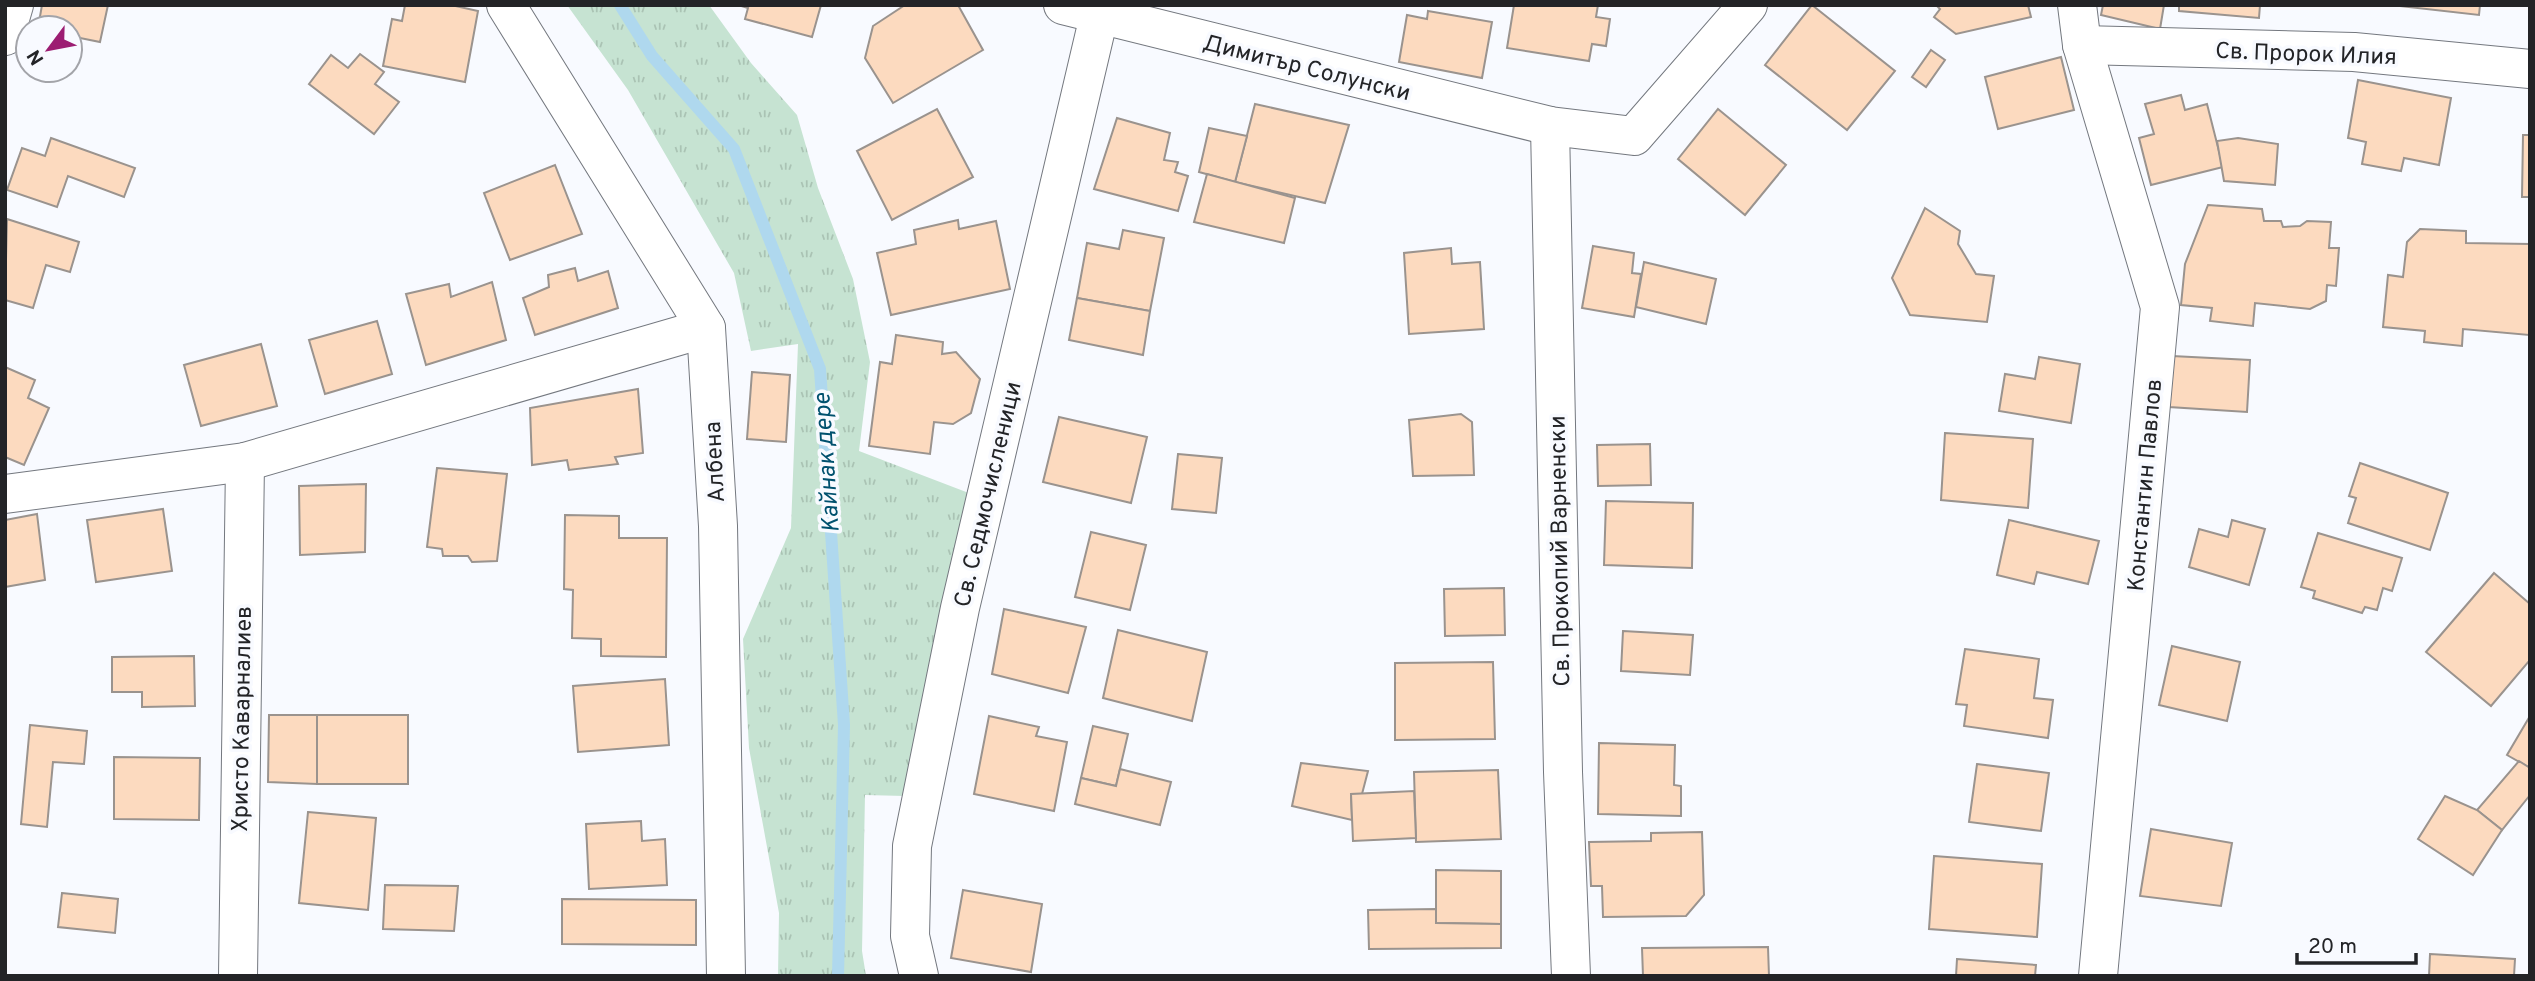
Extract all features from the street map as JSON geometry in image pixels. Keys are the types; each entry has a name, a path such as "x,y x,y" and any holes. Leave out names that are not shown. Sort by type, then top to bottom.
{"street":[{"path":"5,36 14,5"},
{"name":"Албена","path":"506,5 706,328 718,526 726,976"},
{"name":"Димитър Солунски","path":"1063,5 1550,126 1634,136 1748,5"},
{"name":"Константин Павлов","path":"2077,5 2082,45 2160,307 2098,976"},
{"name":"Св. Седмочисленици","path":"919,976 910,936 912,846 960,608 1099,16"},
{"name":"Св. Пророк Илия","path":"2082,45 2354,52 2530,69"},
{"name":"Св. Прокопий Варненски","path":"1550,126 1563,772 1571,976"},
{"path":"5,495 244,462 706,328"},
{"name":"Христо Каварналиев","path":"239,976 244,462"}],"green space":[{"path":"567,5 709,5 751,63 797,115 818,188 853,279 870,362 859,451 974,495 905,796 865,795 862,951 866,976 778,976 779,913 749,748 743,639 791,528 798,344 751,351 734,273 628,90"}],"building":[{"path":"42,5 108,5 100,42 84,39 84,14 40,14"},
{"path":"405,5 451,5 478,11 465,82 383,66 392,19 402,21"},
{"path":"738,5 821,5 812,37 745,19 748,8"},
{"path":"905,5 958,5 983,50 893,103 865,58 873,26"},
{"path":"1514,5 1598,5 1596,17 1610,19 1606,46 1592,44 1589,61 1507,48"},
{"path":"1812,5 1895,71 1847,130 1765,65"},
{"path":"1936,5 2028,5 2031,17 1956,34 1934,17 1940,9"},
{"path":"2103,5 2164,5 2160,29 2101,15"},
{"path":"2179,5 2260,5 2259,18 2179,11"},
{"path":"2391,5 2480,5 2479,15"},
{"path":"1428,11 1492,22 1482,78 1399,62 1407,15 1427,19"},
{"path":"1931,50 1945,60 1926,87 1912,77"},
{"path":"360,54 384,72 375,84 399,102 374,134 309,84 331,55 348,68"},
{"path":"2061,57 2074,110 1998,129 1985,77"},
{"path":"2358,80 2451,98 2439,165 2404,158 2401,171 2362,164 2366,142 2348,138"},
{"path":"2181,95 2185,110 2207,104 2223,167 2151,185 2139,138 2154,134 2145,104"},
{"path":"1255,104 1349,125 1325,203 1235,182"},
{"path":"937,109 973,177 892,220 857,151"},
{"path":"1718,109 1786,165 1745,215 1678,159"},
{"path":"1117,118 1170,133 1164,160 1178,162 1175,172 1188,176 1178,211 1094,189"},
{"path":"1209,128 1247,136 1235,182 1199,172"},
{"path":"2523,135 2530,135 2530,197 2522,197"},
{"path":"51,138 135,168 124,197 68,176 57,207 7,190 22,148 45,156"},
{"path":"2238,138 2278,144 2275,185 2224,181 2217,141"},
{"path":"555,165 582,234 510,260 484,193"},
{"path":"1207,174 1295,198 1284,243 1194,222"},
{"path":"2208,205 2262,209 2264,221 2281,221 2283,227 2300,226 2307,221 2331,222 2329,248 2339,248 2336,286 2327,285 2326,301 2310,309 2255,303 2253,326 2210,321 2212,308 2181,305 2185,264"},
{"path":"1925,208 1960,231 1958,244 1976,274 1994,276 1987,322 1910,315 1892,278"},
{"path":"7,219 79,242 70,272 46,265 33,308 5,300"},
{"path":"958,220 959,229 996,221 1010,289 891,315 877,253 916,244 914,230"},
{"path":"2420,229 2466,231 2466,243 2530,244 2529,335 2463,329 2462,346 2424,342 2425,331 2383,327 2388,275 2403,277 2407,242"},
{"path":"1123,230 1164,238 1150,311 1077,298 1087,243 1119,249"},
{"path":"1593,246 1634,253 1632,273 1641,274 1634,317 1582,308"},
{"path":"1451,248 1452,264 1480,262 1484,329 1409,334 1404,253"},
{"path":"1644,262 1716,279 1706,324 1636,307"},
{"path":"575,268 578,281 608,271 618,308 535,335 523,298 549,287 548,275"},
{"path":"492,282 506,340 426,365 406,294 449,284 451,297"},
{"path":"1077,298 1150,311 1143,355 1069,340"},
{"path":"377,321 392,374 325,394 309,340"},
{"path":"896,335 943,342 942,354 956,352 980,379 971,413 953,424 934,422 930,454 869,446 880,362 892,364"},
{"path":"261,344 277,406 201,426 184,365"},
{"path":"2172,356 2250,360 2247,412 2169,407"},
{"path":"2039,357 2080,364 2071,423 1999,411 2005,374 2035,379"},
{"path":"5,367 35,380 28,398 49,408 24,465 5,457"},
{"path":"752,372 790,375 786,442 747,439"},
{"path":"638,389 643,453 615,457 618,464 569,470 567,460 532,465 530,408"},
{"path":"1461,414 1472,422 1474,475 1413,476 1409,420"},
{"path":"1059,417 1147,437 1131,503 1043,482"},
{"path":"1945,433 2033,439 2028,508 1941,500"},
{"path":"1650,444 1651,485 1598,486 1597,445"},
{"path":"1178,454 1222,458 1216,513 1172,509"},
{"path":"2360,463 2448,493 2430,550 2348,523 2356,498 2349,496"},
{"path":"437,468 507,474 497,561 472,562 468,556 443,556 442,549 427,547"},
{"path":"366,484 365,552 300,555 299,486"},
{"path":"1606,501 1693,503 1692,568 1604,565"},
{"path":"163,509 172,571 96,582 87,520"},
{"path":"37,514 45,580 5,587 5,520"},
{"path":"565,515 619,516 619,538 667,538 666,657 601,656 601,639 572,638 573,590 564,589"},
{"path":"2009,520 2099,541 2088,584 2037,572 2034,584 1997,575"},
{"path":"2232,520 2265,529 2249,585 2189,567 2199,529 2228,537"},
{"path":"1091,532 1146,545 1130,610 1075,597"},
{"path":"2318,533 2402,558 2392,591 2383,588 2377,610 2365,607 2362,613 2313,598 2315,591 2301,587"},
{"path":"2494,573 2530,604 2530,660 2491,706 2426,652"},
{"path":"1504,588 1505,635 1445,636 1444,589"},
{"path":"1004,609 1086,627 1068,693 992,674"},
{"path":"1118,630 1207,652 1192,721 1103,698"},
{"path":"1623,631 1693,635 1690,675 1621,671"},
{"path":"2172,646 2240,662 2227,721 2159,705"},
{"path":"1965,649 2039,659 2034,698 2053,700 2048,738 1964,726 1967,705 1956,704"},
{"path":"194,656 195,706 142,707 142,692 112,692 112,657"},
{"path":"1493,662 1495,739 1395,740 1395,663"},
{"path":"665,679 669,745 578,752 573,686"},
{"path":"269,715 317,715 317,784 268,782"},
{"path":"317,715 408,715 408,784 317,784"},
{"path":"989,716 1039,727 1036,736 1067,742 1054,811 974,794"},
{"path":"2530,716 2530,768 2507,755"},
{"path":"30,725 87,731 84,764 53,762 47,827 21,824"},
{"path":"1093,726 1128,734 1116,786 1081,778"},
{"path":"1599,743 1675,745 1674,785 1681,786 1681,816 1598,814"},
{"path":"114,757 200,758 199,820 114,819"},
{"path":"2519,761 2530,768 2530,795 2502,830 2477,810"},
{"path":"1301,763 1368,771 1362,794 1351,794 1352,820 1292,806"},
{"path":"1977,764 2049,773 2041,831 1969,822"},
{"path":"1120,769 1171,782 1160,825 1075,804 1081,778 1116,786"},
{"path":"1498,770 1501,839 1416,842 1414,772"},
{"path":"1414,791 1416,838 1353,841 1351,794"},
{"path":"2445,796 2477,810 2502,830 2473,875 2418,839"},
{"path":"308,812 376,818 368,910 299,903"},
{"path":"641,821 642,841 665,839 667,885 589,889 586,824"},
{"path":"2151,829 2232,843 2221,906 2140,896"},
{"path":"1702,832 1704,895 1686,916 1603,917 1602,886 1591,886 1589,842 1651,841 1651,833"},
{"path":"1934,856 2042,864 2037,937 1929,929"},
{"path":"1436,870 1501,871 1501,924 1436,923"},
{"path":"385,885 458,886 454,931 383,929"},
{"path":"963,890 1042,904 1031,972 951,958"},
{"path":"62,893 118,899 115,933 58,927"},
{"path":"562,899 696,900 696,945 562,944"},
{"path":"1436,909 1436,923 1501,924 1501,948 1369,949 1368,910"},
{"path":"1768,947 1769,976 1643,976 1642,948"},
{"path":"2430,954 2515,959 2514,976 2429,976"},
{"path":"1957,959 2036,965 2035,976 1956,976"}],"waterway":[{"name":"Кайнак дере","path":"620,5 652,56 734,149 820,369 844,725 838,976"}]}
